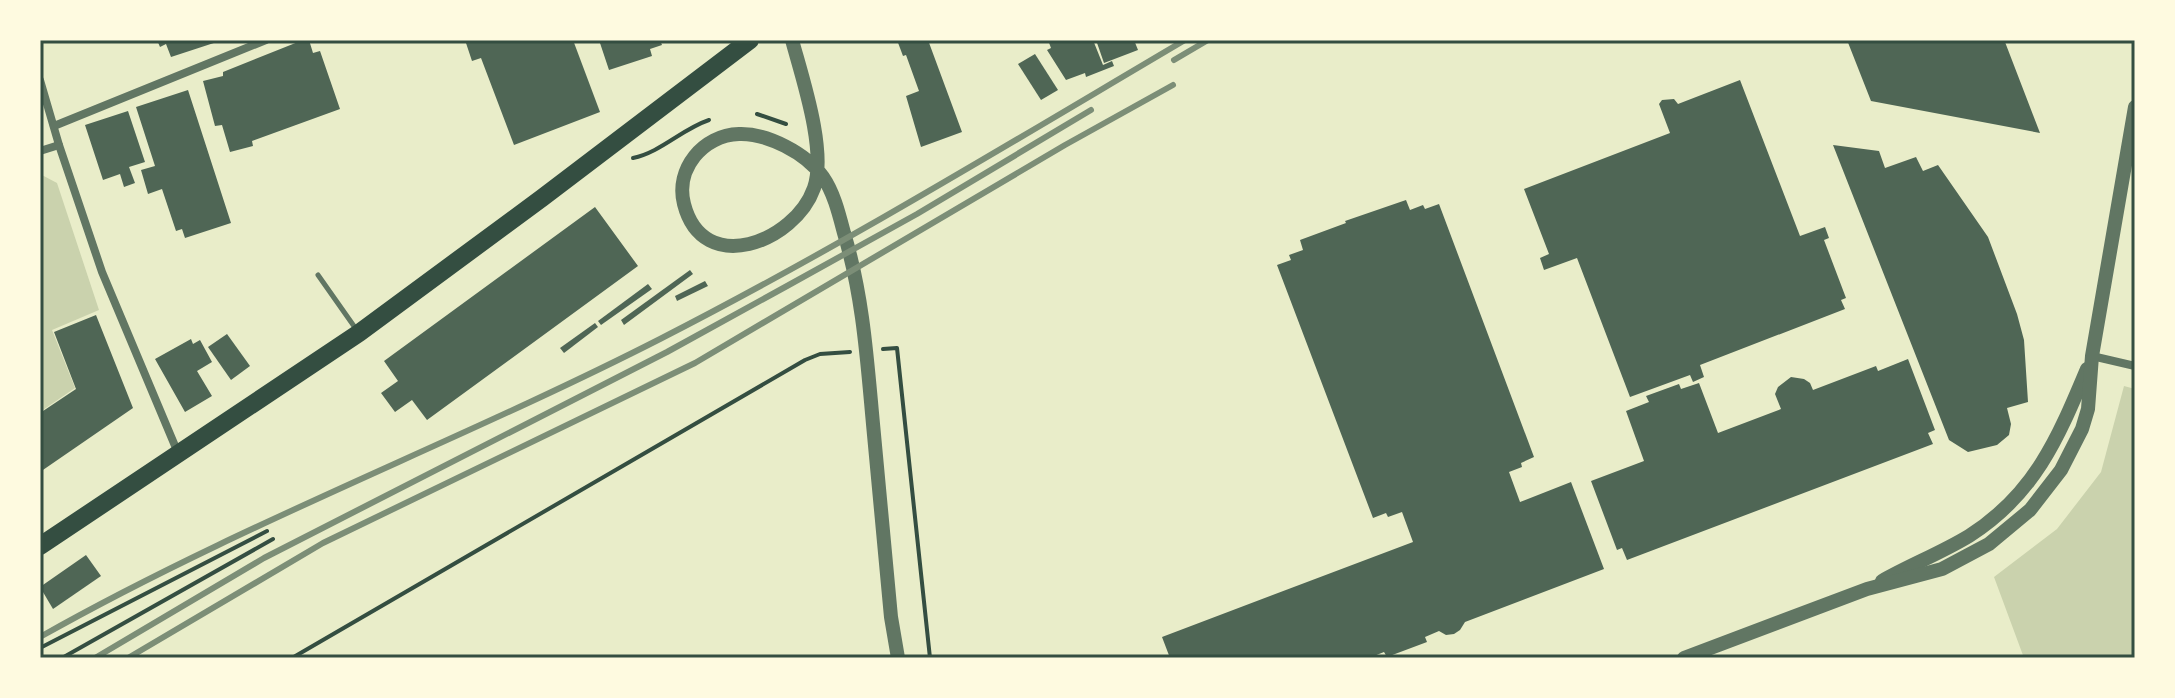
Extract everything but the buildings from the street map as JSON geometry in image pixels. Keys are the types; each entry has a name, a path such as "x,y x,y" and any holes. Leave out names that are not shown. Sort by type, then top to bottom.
{"main road":[{"path":"40,546 359,333 750,40"}],"street":[{"path":"54,126 266,40"},
{"path":"792,40 811,111 818,170 814,188 803,209 790,224 770,237 733,247 701,235 684,206 684,173 692,157 721,138 740,134 774,143 796,154 823,176 834,200 851,256 863,314 891,617 898,658"},
{"path":"40,80 102,272 178,453"},
{"path":"1684,658 1867,589 1919,577 1966,558 2000,536 2030,510 2061,470 2082,429 2088,409 2092,356 2135,107"},
{"path":"40,151 59,145"},
{"path":"2092,356 2135,366"}],"lane":[{"path":"318,275 359,333"}],"path":[{"path":"882,349 897,348 930,658"},
{"path":"292,658 805,360 820,354 854,352"},
{"path":"40,648 267,531"},
{"path":"62,658 273,539"}],"green space":[{"path":"40,174 57,183 99,310 52,330 75,388 40,412"},
{"path":"2124,386 2135,389 2135,658 2024,658 1994,577 2057,529 2101,472"}],"railway":[{"path":"40,637 193,557 660,339 860,231 1185,40"},
{"path":"1174,60 1208,40"},
{"path":"128,658 323,543 695,363 1065,145 1173,85"},
{"path":"95,658 264,558 667,352 787,286 917,214 1091,110"}]}
